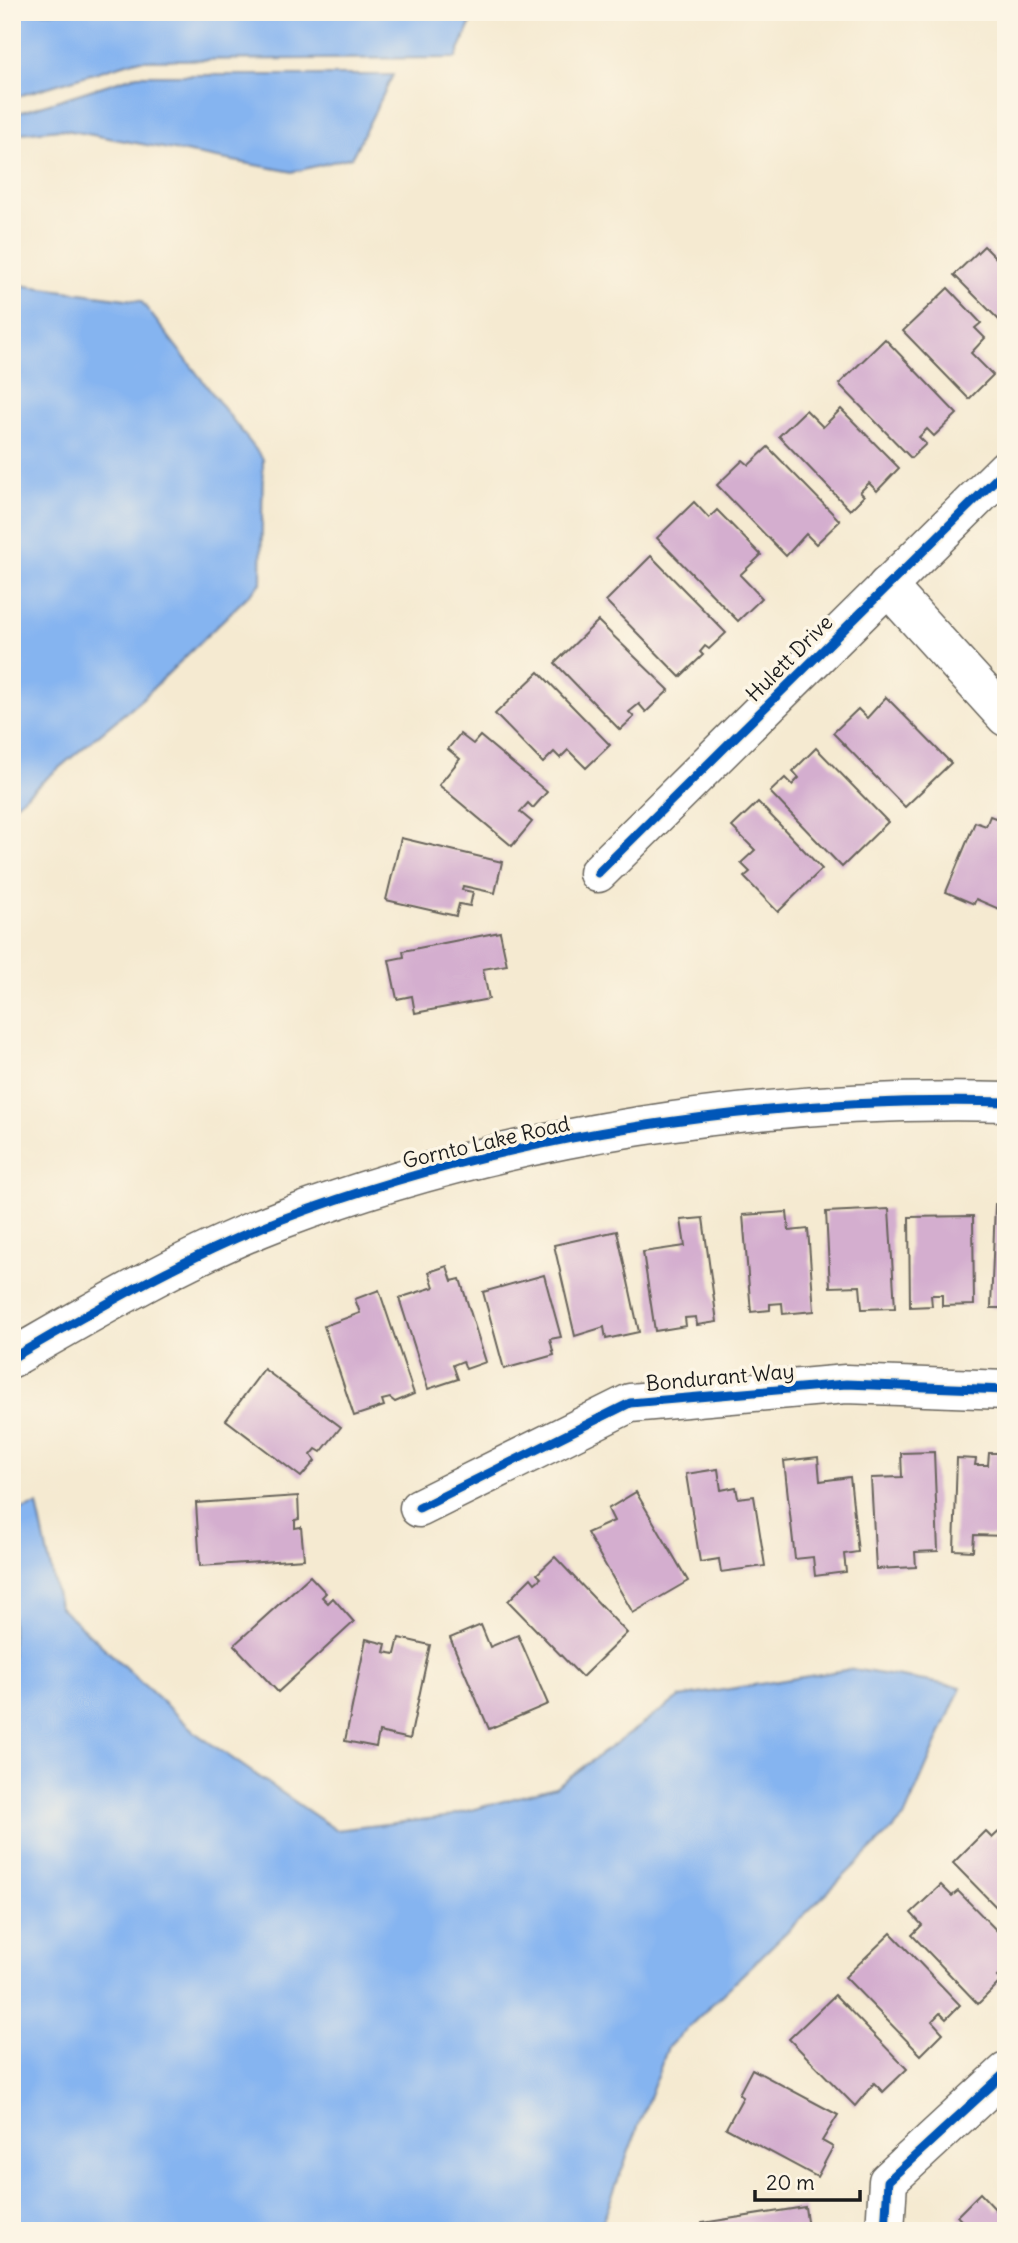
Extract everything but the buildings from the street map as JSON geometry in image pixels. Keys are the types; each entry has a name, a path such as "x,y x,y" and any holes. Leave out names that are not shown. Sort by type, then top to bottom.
{"street":[{"name":"Hulett Drive","path":"598,873 1006,469"},
{"path":"887,586 1006,717"},
{"name":"Gornto Lake Road","path":"12,1358 153,1277 278,1221 393,1181 484,1157 617,1130 725,1115 874,1105 1006,1102"},
{"name":"Bondurant Way","path":"419,1508 630,1403 846,1384 1006,1390"},
{"path":"885,2231 888,2181 1006,2072"}],"water":[{"path":"12,12 475,12 456,58 137,60 12,98"},
{"path":"137,75 393,75 352,157 293,172 60,129 12,134 12,115"},
{"path":"12,284 141,301 263,459 261,583 143,698 12,807"},
{"path":"37,1505 59,1606 197,1734 336,1830 445,1817 555,1787 680,1697 852,1669 961,1687 904,1818 668,2047 599,2231 12,2231 12,1513"}],"cycle path":[{"path":"598,873 1006,469"},
{"path":"12,1358 143,1284 245,1234 366,1190 455,1164 545,1143 637,1126 729,1114 914,1102 1006,1102"},
{"path":"419,1508 630,1403 846,1384 1006,1390"},
{"path":"885,2231 888,2181 1006,2072"}]}
